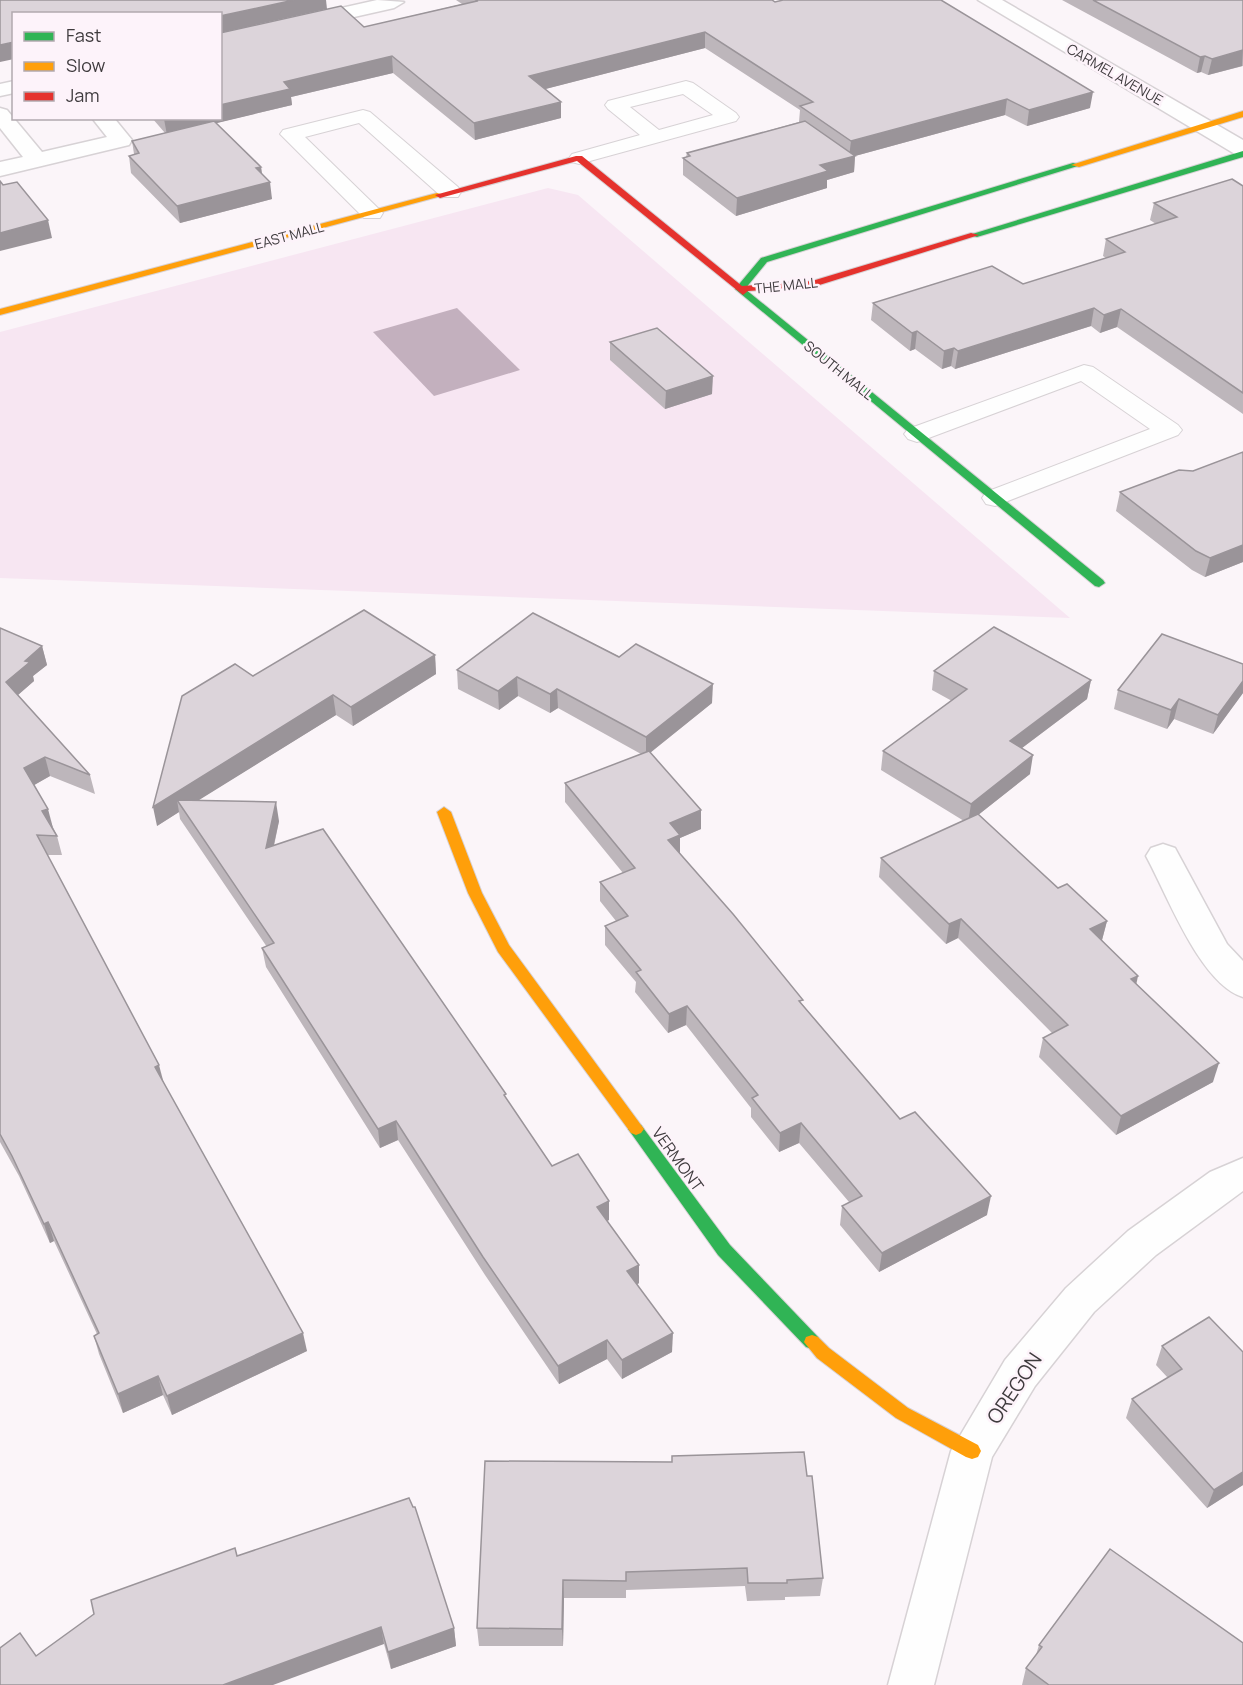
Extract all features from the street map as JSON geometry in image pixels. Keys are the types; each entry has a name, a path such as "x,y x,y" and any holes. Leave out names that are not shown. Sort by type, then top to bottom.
{"street":[{"name":"CARMEL AVENUE","path":"987,0 1243,149"},
{"path":"222,41 392,1"},
{"path":"0,114 38,160"},
{"name":"THE MALL","path":"740,289 764,260 1243,114"},
{"path":"0,169 121,140 104,120"},
{"name":"THE MALL","path":"740,289 813,284 1243,154"},
{"name":"SOUTH MALL","path":"579,158 1099,583"},
{"name":"EAST MALL","path":"0,312 579,158"},
{"name":"VERMONT","path":"444,812 476,893 503,948 724,1250 823,1353 902,1413 972,1451"},
{"path":"1163,856 1214,952 1243,984"},
{"name":"OREGON","path":"911,1685 972,1451 1020,1373 1080,1300 1142,1243 1224,1183 1243,1173"}],"lane":[{"path":"372,213 290,134 363,116 450,192"},
{"path":"579,158 656,137"},
{"path":"917,434 1084,372 1169,430 995,498"}],"shaded area":[{"path":"548,188 578,195 1070,618 0,578 0,332"},
{"path":"457,308 520,370 434,396 373,332"}],"building":[{"path":"0,0 294,0 222,16 222,12 12,12 12,42 0,45"},
{"path":"941,0 1093,92 1029,110 1007,99 851,141 800,106 813,102 705,32 529,76 561,102 474,123 392,56 284,82 290,89 222,105 222,33 341,6 364,27 477,1"},
{"path":"1093,0 1243,0 1243,50 1212,59 1205,56 1200,57"},
{"path":"214,121 261,167 256,168 270,182 177,206 129,156 139,153 132,141"},
{"path":"805,121 855,156 820,165 828,171 737,198 683,158 690,156 687,153"},
{"path":"1232,179 1243,186 1243,393 1121,309 1104,315 1094,308 958,351 954,348 944,351 917,331 912,333 873,303 992,266 1023,284 1125,252 1106,239 1177,217 1154,203"},
{"path":"0,181 3,185 17,182 48,220 0,233"},
{"path":"657,328 713,376 666,391 610,342"},
{"path":"1243,452 1243,545 1210,558 1196,551 1120,492 1179,470 1193,471"},
{"path":"364,610 435,655 351,707 333,695 153,807 182,696 235,664 253,676"},
{"path":"533,613 619,657 636,644 713,684 646,737 557,689 550,694 517,677 498,691 457,670"},
{"path":"994,627 1091,680 1010,741 1033,755 971,804 883,751 967,689 934,671"},
{"path":"0,628 42,646 25,661 30,662 6,682 90,775 45,757 24,768 48,809 42,811 57,836 37,835 159,1065 155,1067 303,1333 167,1396 158,1376 118,1394 94,1336 99,1333 48,1222 44,1224 0,1134"},
{"path":"1162,634 1243,664 1243,681 1218,715 1179,699 1171,710 1118,690"},
{"path":"649,751 701,810 670,823 680,835 668,840 733,914 803,1000 799,1001 900,1119 915,1112 991,1196 882,1253 842,1206 862,1196 801,1123 780,1133 752,1098 758,1095 687,1006 669,1014 636,972 641,970 605,926 628,916 600,882 635,868 565,783"},
{"path":"177,800 276,802 266,848 323,829 506,1094 504,1095 552,1166 578,1154 609,1201 597,1207 639,1265 627,1271 673,1333 622,1360 607,1340 558,1366 483,1257 396,1121 378,1129 262,948 274,943"},
{"path":"978,814 1058,888 1067,884 1107,921 1090,929 1138,976 1131,979 1219,1063 1121,1116 1043,1038 1068,1025 961,919 949,924 881,858"},
{"path":"1209,1317 1243,1352 1243,1472 1214,1490 1132,1399 1182,1369 1162,1346"},
{"path":"804,1452 807,1476 812,1476 823,1578 787,1580 787,1583 748,1583 747,1568 626,1572 626,1581 563,1580 562,1629 477,1628 485,1461 672,1462 672,1456"},
{"path":"409,1498 415,1507 454,1628 388,1652 381,1627 223,1685 0,1685 0,1648 20,1633 36,1656 94,1614 91,1600 235,1548 237,1556"},
{"path":"1110,1549 1243,1643 1243,1685 1049,1685 1026,1668 1042,1647 1039,1645"}],"traffic: fast":[{"path":"974,235 1243,154"},
{"path":"740,289 764,260 1076,165"},
{"path":"743,292 1099,583"},
{"path":"636,1129 724,1250 812,1342"}],"traffic: slow":[{"path":"1076,165 1243,114"},
{"path":"0,312 440,195"},
{"path":"444,812 475,893 503,948 636,1129"},
{"path":"812,1342 823,1353 902,1413 972,1451"}],"traffic: jam":[{"path":"440,195 579,158 743,292"},
{"path":"740,289 813,284 974,235"}]}
